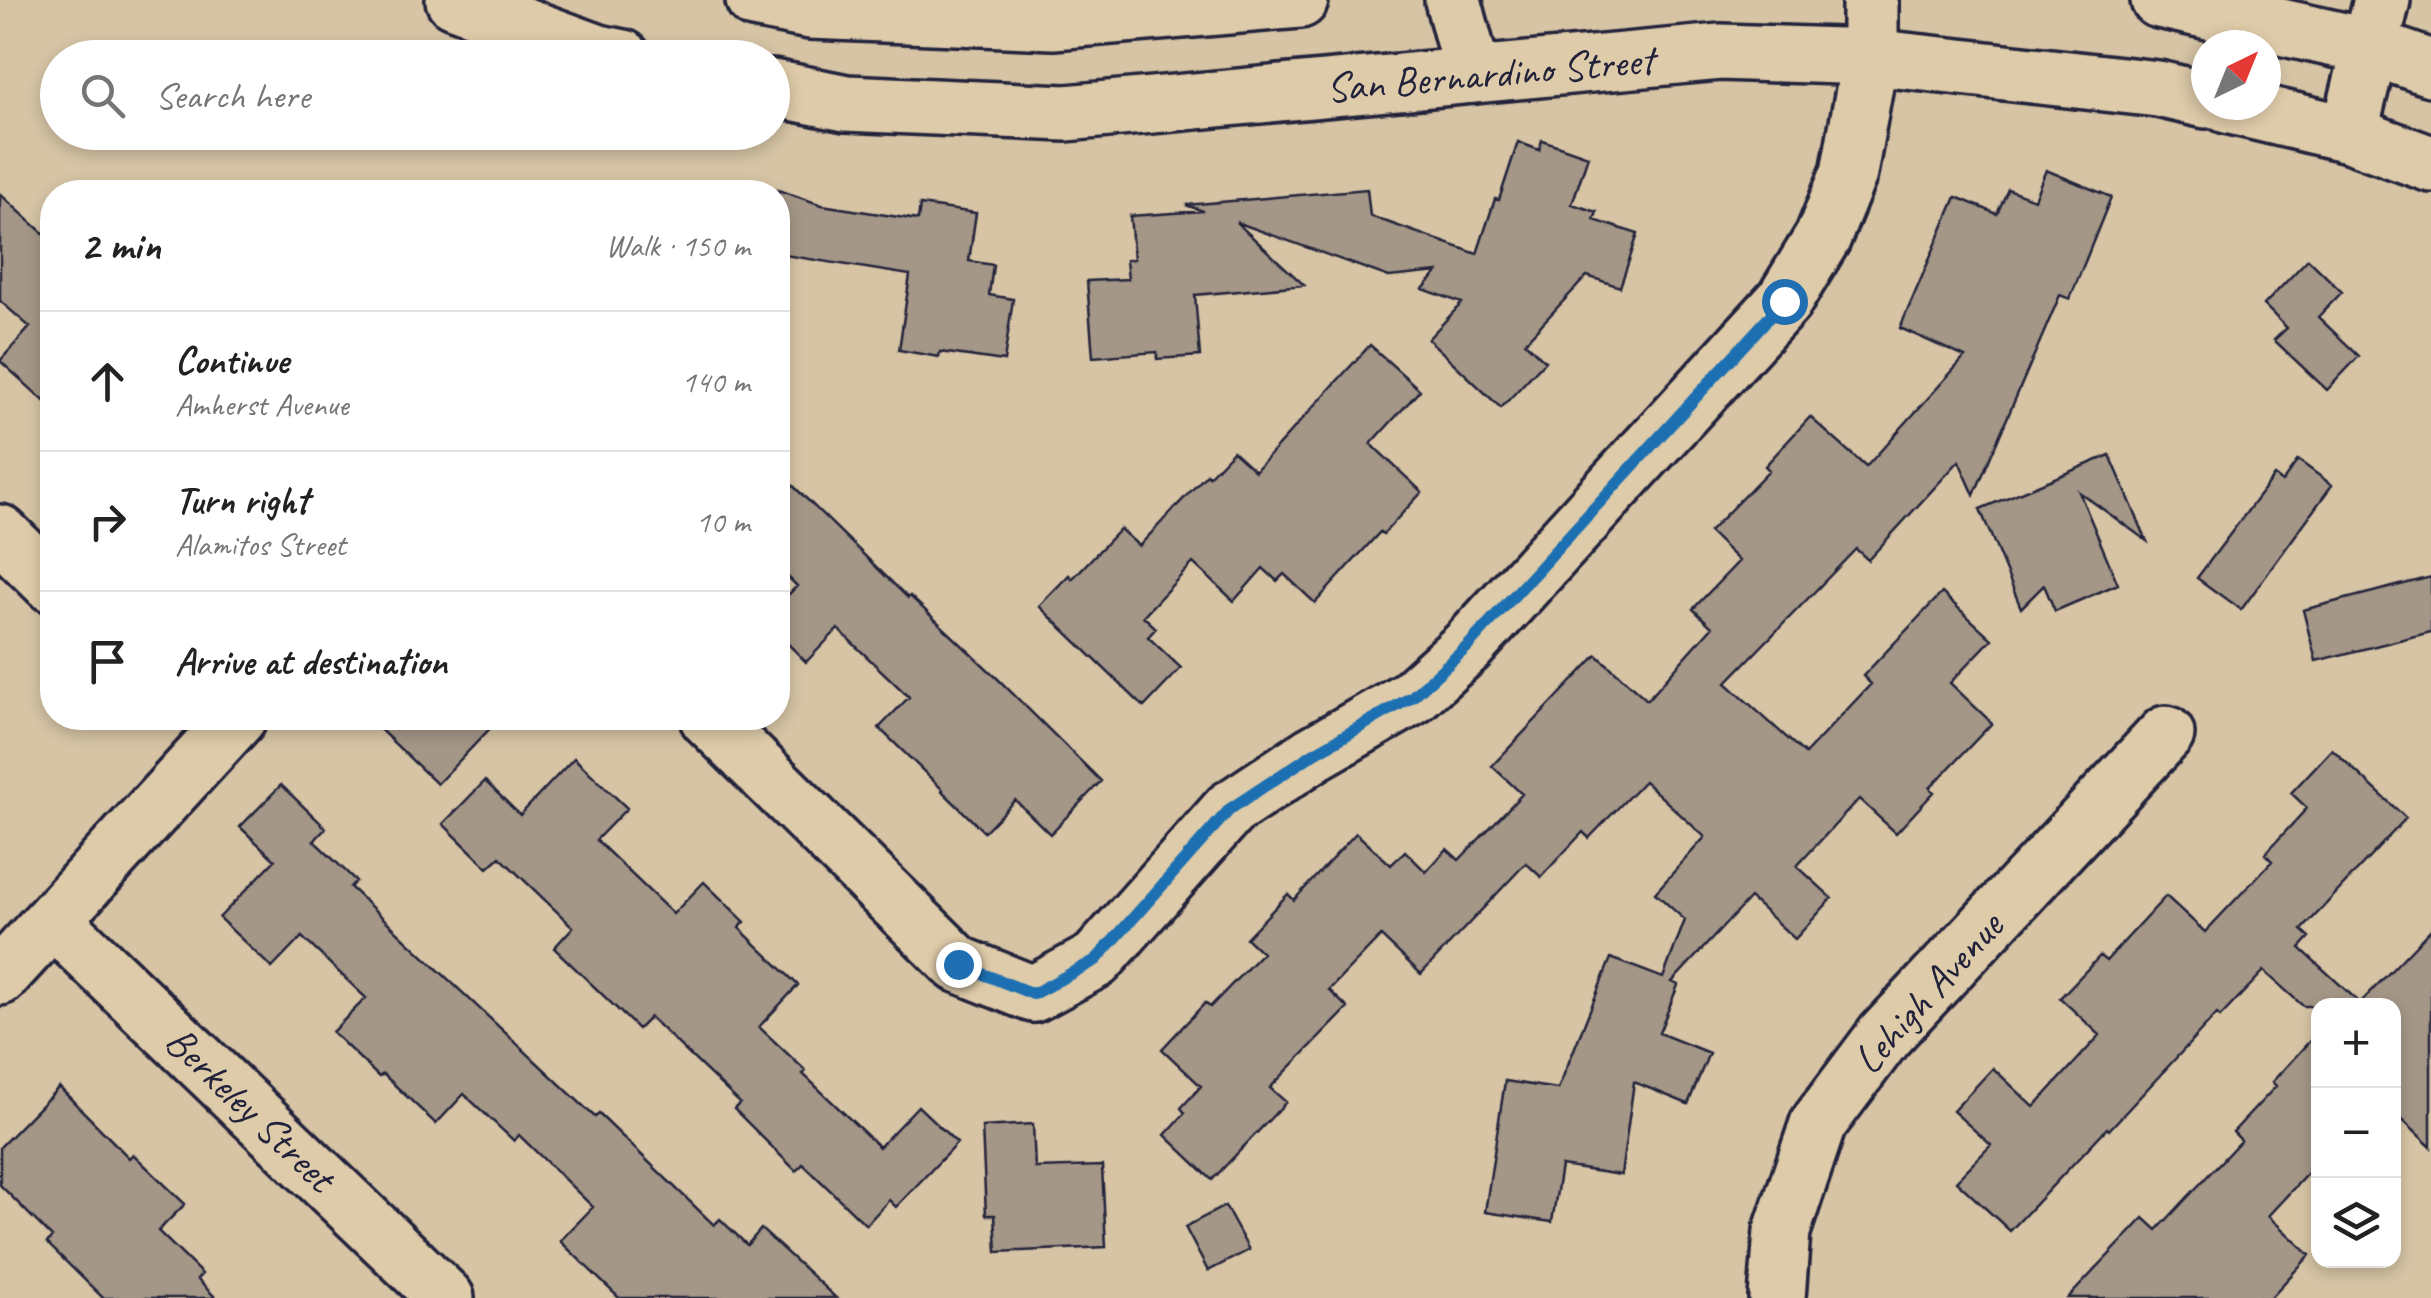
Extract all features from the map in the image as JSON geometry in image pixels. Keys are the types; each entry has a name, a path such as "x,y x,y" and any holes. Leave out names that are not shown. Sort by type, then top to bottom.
{"street":[{"path":"454,0 563,40"},
{"path":"754,0 810,11 1054,21 1300,0"},
{"path":"1453,0 1472,76"},
{"path":"720,730 958,964 1033,994 1096,960 1230,809 1313,754 1412,697 1467,647 1784,301 1823,237 1849,173 1870,57 1870,0"},
{"path":"2159,0 2376,23 2431,68"},
{"path":"2349,134 2376,23"},
{"name":"San Bernardino Street","path":"790,92 846,103 1066,113 1720,52 1870,57 2158,89 2191,97"},
{"path":"2281,118 2349,134 2431,164"},
{"path":"0,533 40,572"},
{"path":"0,978 54,920 210,730"},
{"name":"Lehigh Avenue","path":"1777,1298 1782,1230 1818,1124 1884,1036 2166,734"},
{"name":"Berkeley Street","path":"54,920 446,1298"}],"building":[{"path":"1542,140 1588,156 1572,204 1597,212 1594,220 1638,234 1620,287 1587,276 1525,342 1545,361 1501,408 1428,339 1462,303 1423,289 1438,272 1389,277 1236,222 1304,285 1195,295 1200,356 1157,359 1157,352 1093,357 1087,281 1128,279 1126,260 1134,259 1130,216 1203,211 1186,205 1367,189 1370,216 1477,254 1518,142 1539,150"},
{"path":"2046,170 2111,197 2070,299 2060,295 1974,495 1959,461 1868,560 1856,549 1726,683 1805,754 1871,684 1863,676 1942,593 1992,639 1950,683 1992,723 1930,788 1934,792 1896,833 1859,799 1797,866 1832,898 1795,939 1750,898 1672,982 1678,985 1659,1033 1709,1053 1688,1104 1634,1082 1621,1175 1561,1166 1552,1222 1485,1212 1505,1081 1558,1089 1611,958 1663,978 1685,920 1655,893 1705,837 1644,781 1589,838 1583,832 1541,877 1526,863 1421,974 1381,936 1329,990 1348,1008 1270,1088 1286,1102 1212,1180 1165,1135 1185,1113 1181,1108 1201,1086 1162,1049 1205,1003 1210,1007 1262,953 1246,938 1288,894 1294,900 1356,833 1391,865 1405,851 1426,872 1447,849 1459,860 1522,794 1492,766 1597,655 1647,700 1712,627 1693,609 1739,561 1709,532 1769,470 1765,466 1810,417 1866,467 1965,357 1900,328 1956,197 1997,214 2008,189 2034,199"},
{"path":"0,194 40,230 40,397 0,361 30,327 0,301"},
{"path":"790,194 822,205 918,220 920,205 976,213 969,261 993,265 989,295 1013,299 1004,361 899,350 910,275 790,256"},
{"path":"2308,259 2342,292 2318,317 2359,356 2327,390 2274,340 2287,328 2264,305"},
{"path":"1370,345 1420,390 1371,444 1422,492 1315,603 1284,574 1277,581 1263,568 1234,601 1193,563 1143,616 1156,628 1148,637 1181,668 1144,707 1039,606 1069,575 1072,579 1120,529 1139,546 1233,451 1255,471"},
{"path":"2110,455 2147,541 2079,492 2118,584 2055,611 2044,585 2021,608 1980,509"},
{"path":"2298,460 2332,485 2241,610 2197,578 2274,476 2282,482"},
{"path":"790,483 1101,781 1050,834 1015,800 984,832 879,728 909,697 838,629 806,662 790,646 790,593 797,586 790,579"},
{"path":"2431,577 2431,632 2316,661 2303,610"},
{"path":"381,730 489,730 437,784"},
{"path":"2332,749 2406,818 2302,930 2310,937 2300,948 2355,998 2311,998 2311,1006 2303,1006 2264,971 2220,1017 2217,1014 2010,1231 1956,1181 1991,1145 1953,1111 1993,1068 2034,1107 2100,1035 2060,998 2100,956 2106,961 2166,896 2205,932 2272,861 2265,854 2307,808 2291,793"},
{"path":"574,758 627,808 596,840 673,914 704,882 745,922 739,928 798,985 759,1027 806,1071 803,1074 879,1147 918,1106 957,1143 896,1207 889,1200 866,1225 803,1164 796,1171 734,1109 740,1103 650,1017 638,1029 554,948 573,927 500,857 488,868 443,824 485,781 520,815"},
{"path":"281,785 326,828 314,841 356,881 350,887 595,1117 599,1114 714,1225 720,1219 747,1245 761,1229 836,1298 619,1298 560,1241 593,1207 519,1135 514,1141 464,1094 436,1124 383,1074 379,1077 332,1032 366,998 302,937 272,968 219,918 275,860 240,827"},
{"path":"2431,929 2431,1147 2401,1119 2401,998 2365,998"},
{"path":"2311,1040 2311,1170 2268,1216 2310,1255 2270,1298 2068,1298 2144,1218 2157,1230 2241,1140 2233,1132 2276,1086 2272,1082"},
{"path":"59,1087 129,1158 133,1154 185,1204 158,1231 202,1274 197,1279 216,1298 103,1298 47,1243 52,1237 0,1185 0,1147"},
{"path":"1033,1124 1035,1168 1102,1166 1106,1247 997,1252 995,1215 986,1215 982,1127"},
{"path":"1225,1206 1249,1250 1208,1271 1185,1227"}],"route":[{"path":"958,964 1033,994 1096,960 1230,809 1313,754 1412,697 1467,647 1784,301"}]}
